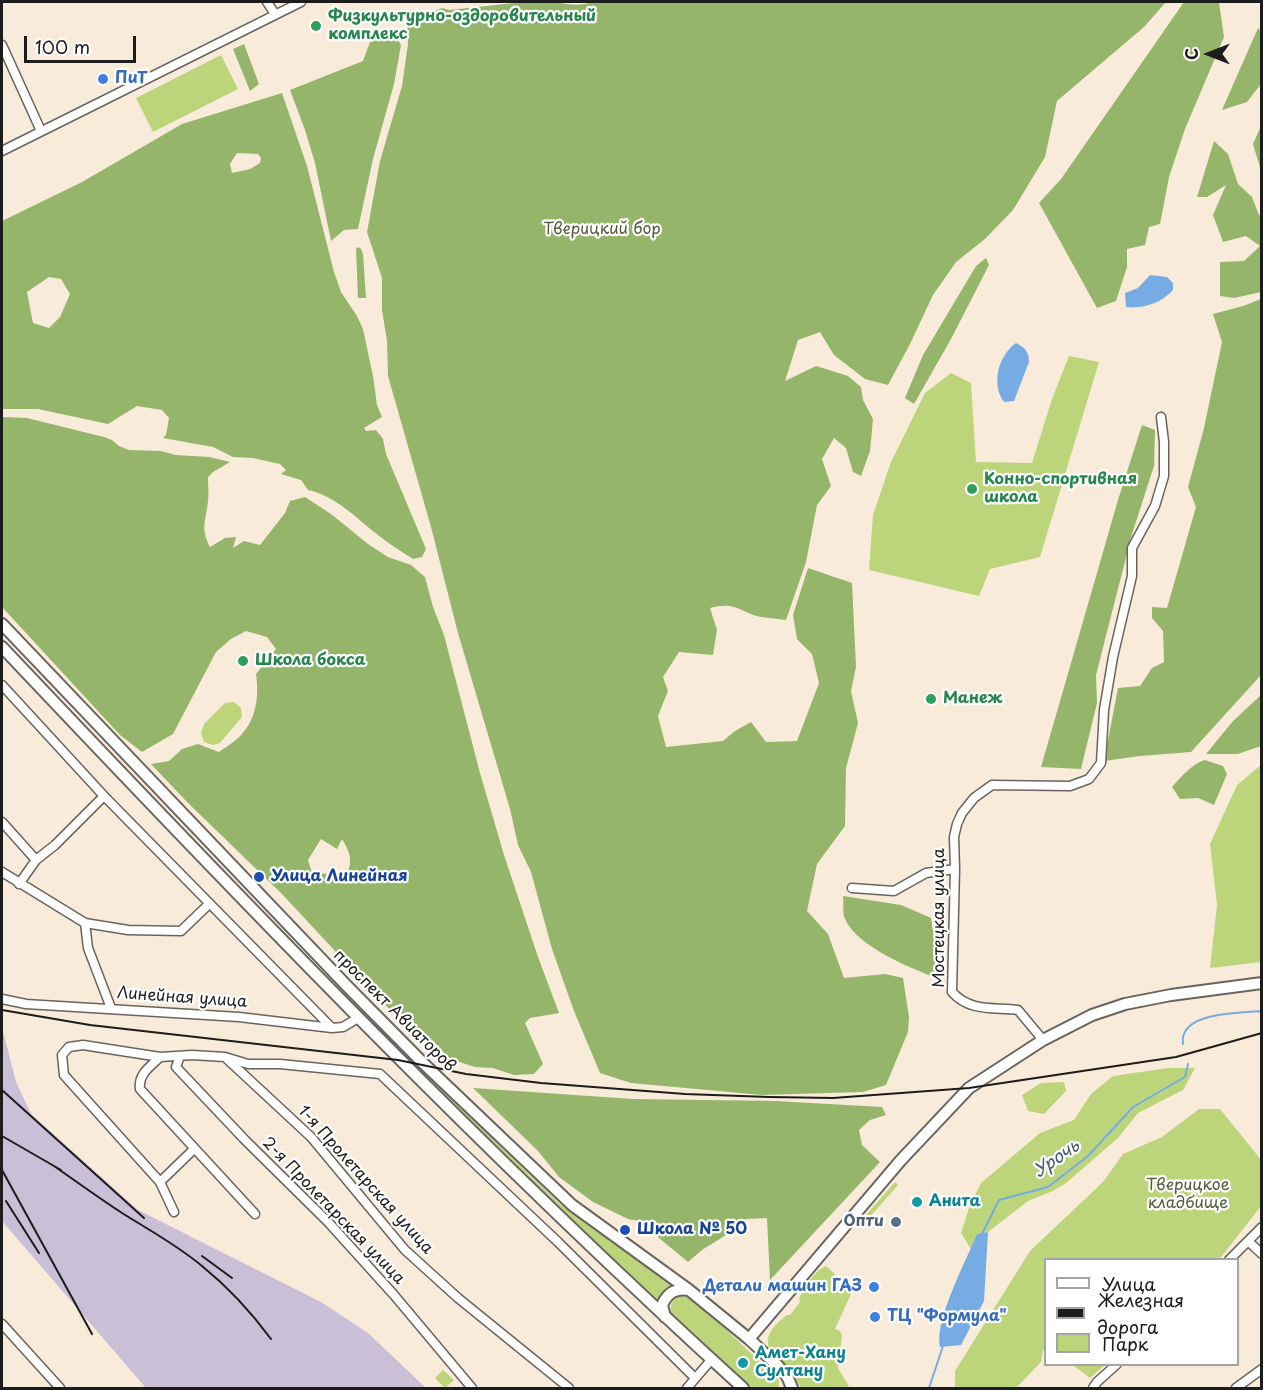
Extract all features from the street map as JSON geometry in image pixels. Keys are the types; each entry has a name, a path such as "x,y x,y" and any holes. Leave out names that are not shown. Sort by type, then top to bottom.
{"main road":[{"name":"проспект Авиаторов","path":"2,624 346,986 424,1064 572,1205 689,1290 749,1339 787,1376 790,1389"},
{"name":"проспект Авиаторов","path":"2,647 358,1018 513,1174 743,1389"},
{"path":"749,1339 894,1168 969,1088 1043,1040 1092,1015 1125,1004 1171,995 1262,983"},
{"path":"666,1319 662,1312 665,1298 676,1289 689,1290"}],"street":[{"path":"267,2 275,14"},
{"path":"2,151 301,2"},
{"path":"2,45 41,131"},
{"name":"Мостецкая улица","path":"1043,1040 1018,1010 973,1007 960,1001 952,992 954,837 962,813 974,798 992,785 1070,786 1089,779 1101,763 1104,710 1113,657 1132,576 1132,548 1155,506 1164,476 1161,417"},
{"path":"2,688 104,796 332,1028"},
{"path":"19,884 36,860 55,845 104,796"},
{"path":"2,822 36,860"},
{"path":"852,888 894,891 926,873 955,868"},
{"path":"2,872 85,923 128,930 181,931 209,904"},
{"path":"85,923 88,948 111,1008"},
{"name":"Линейная улица","path":"2,999 26,1004 239,1017 332,1028 343,1027 358,1018"},
{"path":"174,1212 160,1182 64,1075 62,1055 64,1051 75,1045 160,1057 225,1057 248,1064 280,1064 380,1074 558,1242 695,1378"},
{"name":"2-я Пролетарская улица","path":"180,1056 176,1067 245,1140 329,1222 394,1295 472,1389"},
{"path":"160,1057 141,1076 140,1089 255,1214"},
{"name":"1-я Пролетарская улица","path":"225,1057 311,1137 405,1250 458,1298 569,1389"},
{"path":"160,1182 194,1149"},
{"path":"1231,1258 1262,1227"},
{"path":"1248,1241 1262,1254"},
{"path":"2,1324 60,1389"},
{"path":"687,1389 711,1360"},
{"path":"1093,1389 1097,1382 1116,1366"},
{"path":"1236,1389 1262,1369"}],"shaded area":[{"path":"2,1027 16,1082 31,1114 138,1210 321,1302 368,1333 426,1388 146,1388 2,1221"}],"green space":[{"name":"Тверицкий бор","path":"546,1 578,5 593,2 1166,2 1144,27 1057,101 1045,157 1013,210 985,239 956,262 933,295 888,385 865,379 834,355 820,332 798,340 785,381 816,366 848,376 861,387 863,400 873,419 870,451 861,476 853,472 846,448 834,438 822,459 831,486 817,505 806,562 786,620 761,617 732,606 710,608 717,630 713,655 679,652 663,677 668,691 658,716 666,747 723,741 751,722 766,742 797,741 819,683 812,654 797,639 793,615 808,568 852,583 856,667 851,691 858,723 846,768 845,826 817,864 807,911 828,934 844,978 885,974 903,978 909,1017 908,1032 886,1085 863,1092 762,1095 631,1083 600,1073 574,1011 552,949 531,872 518,845 510,809 458,633 431,527 388,376 387,341 382,310 382,278 367,232 380,161 402,86 408,44 407,23 442,8 449,10"},
{"path":"1184,2 1219,2 1224,37 1185,129 1169,177 1160,224 1149,227 1145,245 1127,249 1127,267 1116,301 1097,308 1039,203 1061,179"},
{"path":"1258,28 1261,31 1261,84 1247,102 1222,110"},
{"path":"395,35 401,45 394,84 373,159 358,229 344,230 331,241 315,163 290,90 363,61 370,42"},
{"path":"244,44 259,84 250,91 233,49"},
{"path":"221,55 238,89 153,132 136,98"},
{"path":"282,93 307,166 334,272 341,292 363,329 377,405 382,417 364,428 366,431 376,430 383,439 386,454 426,549 422,557 413,559 382,538 337,502 308,490 301,480 281,474 286,470 280,464 253,458 233,457 213,447 163,438 166,435 169,418 162,410 137,406 108,424 38,409 2,409 2,221 82,182 182,124","holes":["237,153 258,154 261,158 260,163 250,169 232,173 230,164","49,277 61,279 70,294 60,317 49,328 33,323 27,292"]},
{"path":"1261,126 1261,171 1253,144"},
{"path":"1214,141 1228,154 1238,184 1252,197 1259,215 1261,214 1261,292 1234,298 1220,296 1220,262 1244,261 1260,246 1246,236 1223,242 1213,215 1226,185 1207,197 1197,197"},
{"path":"358,247 363,254 366,298 358,298 356,249"},
{"path":"986,258 989,265 914,404 905,398 923,355 976,266"},
{"path":"1261,299 1261,675 1191,752 1104,761 1118,688 1140,686 1152,668 1164,662 1163,631 1152,618 1152,607 1167,608 1196,507 1188,487 1204,428 1222,342 1213,314"},
{"name":"Конно-спортивная школа","path":"1069,356 1099,362 1040,557 990,569 979,596 869,570 873,515 891,462 925,393 951,373 971,383 976,462 1032,463 1052,399"},
{"path":"2,417 27,418 104,437 129,450 161,451 230,462 208,477 204,529 210,547 225,538 236,537 233,548 244,541 260,545 285,513 290,501 305,497 388,557 411,565 425,577 444,635 504,855 559,1013 530,1018 525,1023 543,1064 534,1074 514,1075 493,1068 475,1067 450,1059 428,1036 404,1025 281,893 151,764 169,761 182,749 198,744 219,752 242,734 256,706 256,674 276,649 267,637 246,631 231,639 216,652 173,734 142,752 120,735 2,607","holes":["321,839 337,849 342,839 350,856 347,875 312,873 308,860"]},
{"path":"1142,425 1155,430 1154,466 1132,534 1096,675 1097,703 1081,769 1041,767 1118,500"},
{"path":"1261,695 1261,746 1238,754 1206,754 1233,721"},
{"path":"234,702 241,708 242,717 220,743 213,745 204,742 201,733 204,724 225,703"},
{"path":"1205,760 1223,766 1227,774 1214,805 1198,798 1180,799 1172,787 1191,767"},
{"path":"1261,765 1261,962 1210,968 1217,905 1210,844 1237,785"},
{"path":"843,896 901,905 931,918 940,980 887,956 862,939 845,919"},
{"path":"409,1065 417,1066 562,1206 677,1286 659,1306"},
{"path":"1168,1068 1195,1068 1183,1090 1138,1113 1118,1138 1066,1183 1028,1201 988,1232 977,1234 971,1249 961,1233 969,1208 981,1183 1040,1133 1074,1120 1091,1094 1113,1076"},
{"path":"1064,1082 1066,1091 1044,1114 1028,1111 1022,1095 1041,1083"},
{"path":"473,1088 633,1099 776,1101 882,1107 886,1115 870,1120 859,1130 862,1145 880,1162 770,1280 767,1218 746,1219 688,1262 659,1238 650,1223 628,1219 593,1202 559,1177 538,1151"},
{"name":"Тверицкое кладбище","path":"1199,1109 1220,1109 1262,1161 1261,1206 1222,1256 1220,1258 1044,1258 1044,1349 1041,1362 1016,1388 955,1388 955,1371 1030,1251 1103,1182 1123,1154 1162,1137"},
{"path":"895,1182 898,1185 868,1219 865,1216"},
{"path":"826,1266 835,1274 833,1281 842,1290 848,1287 851,1294 835,1329 840,1331 842,1336 838,1368 849,1386 846,1388 801,1388 795,1378 770,1351 769,1335 775,1326 790,1315 800,1302 799,1298 810,1280"},
{"path":"677,1296 692,1297 779,1380 779,1388 750,1388 673,1319 671,1307 673,1302"},
{"path":"1074,1366 1104,1366 1090,1378"},
{"path":"443,1370 454,1380 445,1388 435,1378"}],"water":[{"path":"1150,275 1167,277 1173,283 1173,290 1152,304 1126,307 1125,293 1138,288"},
{"path":"1016,343 1026,350 1029,362 1014,401 1004,402 998,387 998,371 1005,355"},
{"path":"988,1232 984,1301 961,1345 940,1347 939,1336 942,1322 952,1291 977,1234"}],"waterway":[{"name":"Урочь","path":"1183,1044 1184,1034 1197,1021 1218,1015 1262,1011"},
{"name":"Урочь","path":"981,1236 999,1200 1048,1187 1088,1156 1133,1107 1185,1077 1188,1064"},
{"name":"Урочь","path":"929,1388 943,1346"}],"railway":[{"path":"2,1010 90,1025 398,1060 466,1074 541,1083 685,1094 769,1097 833,1098 969,1088 1176,1057 1262,1033"},
{"path":"2,1090 144,1218"},
{"path":"2,1136 61,1170"},
{"path":"54,1166 192,1258 230,1291 271,1339"},
{"path":"2,1170 92,1334"},
{"path":"6,1201 39,1253"},
{"path":"202,1256 232,1278"}],"place":[{"name":"Физкультурно-оздоровительный комплекс","path":"316,26"},
{"name":"ПиТ","path":"103,79"},
{"name":"Конно-спортивная школа","path":"972,489"},
{"name":"Школа бокса","path":"243,661"},
{"name":"Манеж","path":"931,699"},
{"name":"Улица Линейная","path":"259,877"},
{"name":"Анита","path":"917,1202"},
{"name":"Опти","path":"896,1222"},
{"name":"Школа № 50","path":"625,1230"},
{"name":"Детали машин ГАЗ","path":"874,1287"},
{"name":"ТЦ \"Формула\"","path":"875,1317"},
{"name":"Амет-Хану Султану","path":"743,1363"}]}
